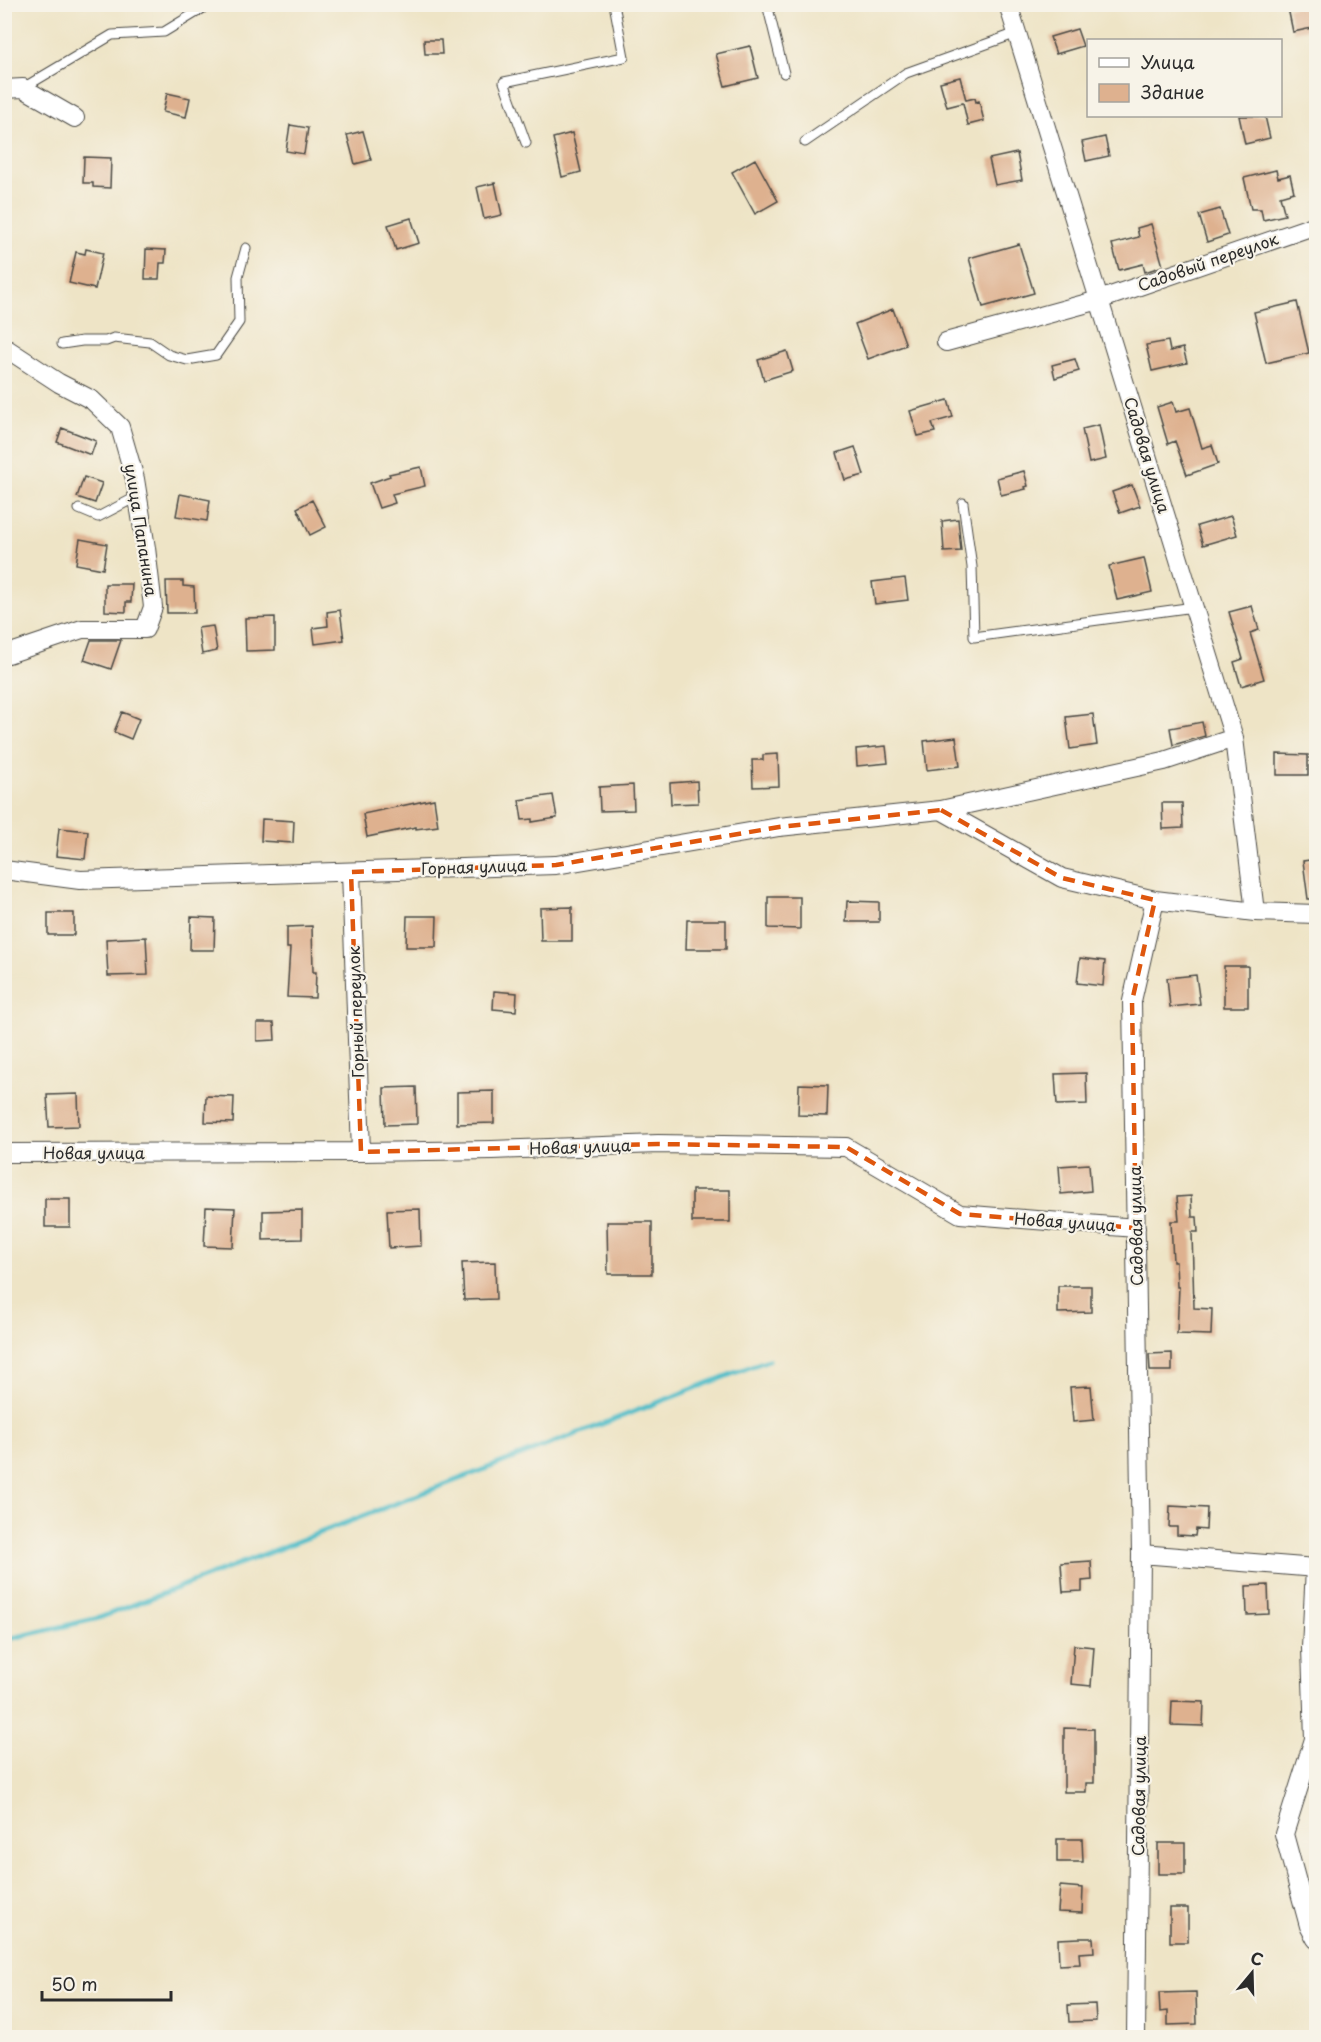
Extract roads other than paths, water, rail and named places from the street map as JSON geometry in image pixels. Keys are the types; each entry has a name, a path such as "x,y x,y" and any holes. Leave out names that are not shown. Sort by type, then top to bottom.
{"street":[{"name":"Садовая улица","path":"1008,4 1234,738 1255,912"},
{"path":"4,89 24,88 75,118"},
{"name":"Садовый переулок","path":"946,342 1099,300 1317,225"},
{"name":"улица Папанина","path":"4,347 59,383 92,400 120,427 138,496 153,608 145,629 82,629 8,654 4,653"},
{"name":"Горная улица","path":"4,870 80,880 556,865 779,827 940,810 1164,760 1234,738"},
{"path":"940,810 1062,879 1155,900 1255,912 1317,914"},
{"name":"Горный переулок","path":"351,872 361,1152"},
{"name":"Садовая улица","path":"1136,2037 1142,1554 1132,1001 1155,900"},
{"name":"Новая улица","path":"4,1153 361,1152 658,1144 846,1147 960,1214 1136,1228"},
{"path":"1142,1554 1316,1568 1311,1648 1314,1739 1284,1834 1309,1926 1317,1939"}],"lane":[{"path":"24,88 112,35 164,32 210,4"},
{"path":"526,143 504,82 624,57 614,4"},
{"path":"767,4 784,72"},
{"path":"805,142 906,73 1017,33"},
{"path":"62,344 106,341 114,338 150,342 170,355 187,360 216,355 239,322 238,277 246,248"},
{"path":"79,509 98,517 138,496"},
{"path":"963,503 972,567 974,637 1194,607"}],"waterway":[{"path":"4,1640 99,1618 768,1360"}]}
